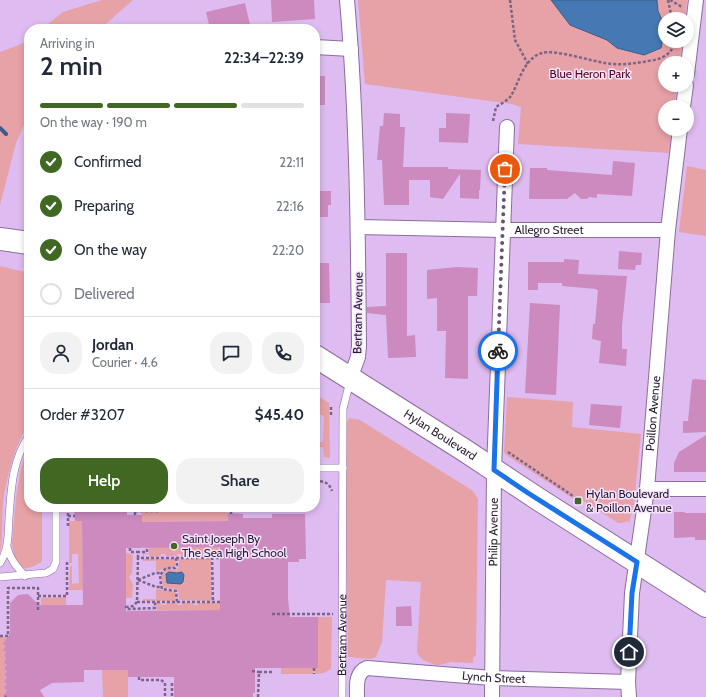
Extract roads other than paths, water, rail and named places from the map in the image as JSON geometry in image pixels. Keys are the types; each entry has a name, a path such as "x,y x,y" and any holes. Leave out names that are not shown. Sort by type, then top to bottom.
{"main road":[{"path":"0,239 24,242"},
{"name":"Hylan Boulevard","path":"320,359 706,606"}],"street":[{"name":"Bertram Avenue","path":"347,0 351,49 358,227 359,351 350,379"},
{"path":"689,56 696,0"},
{"path":"320,47 351,49"},
{"name":"Philip Avenue","path":"492,697 494,470 507,127"},
{"name":"Poillon Avenue","path":"629,697 628,682 632,593 647,488 668,230 679,136"},
{"name":"Allegro Street","path":"358,227 503,230 668,230"},
{"path":"647,488 706,488"},
{"name":"Lynch Street","path":"360,672 367,668 492,678 628,682"},
{"name":"Bertram Avenue","path":"357,697 356,683 360,672"}],"lane":[{"name":"Bertram Avenue","path":"342,697 343,409 350,379"},
{"path":"0,563 4,557 7,546 11,489 15,467 24,443"},
{"path":"320,468 343,468"},
{"path":"0,577 46,573 53,569 55,565 56,512"},
{"path":"7,546 13,562 25,576"}],"water":[{"path":"551,0 657,0 658,48 661,48 644,55 617,48 607,40 570,25"},
{"path":"169,572 182,572 184,575 183,582 181,584 167,583 166,574"}],"waterway":[{"path":"0,128 6,134"}],"place":[{"name":"Hylan Boulevard & Poillon Avenue","path":"578,501"},
{"name":"Saint Joseph By The Sea High School","path":"174,546"}],"park label":[{"name":"Blue Heron Park","path":"590,74"}]}
